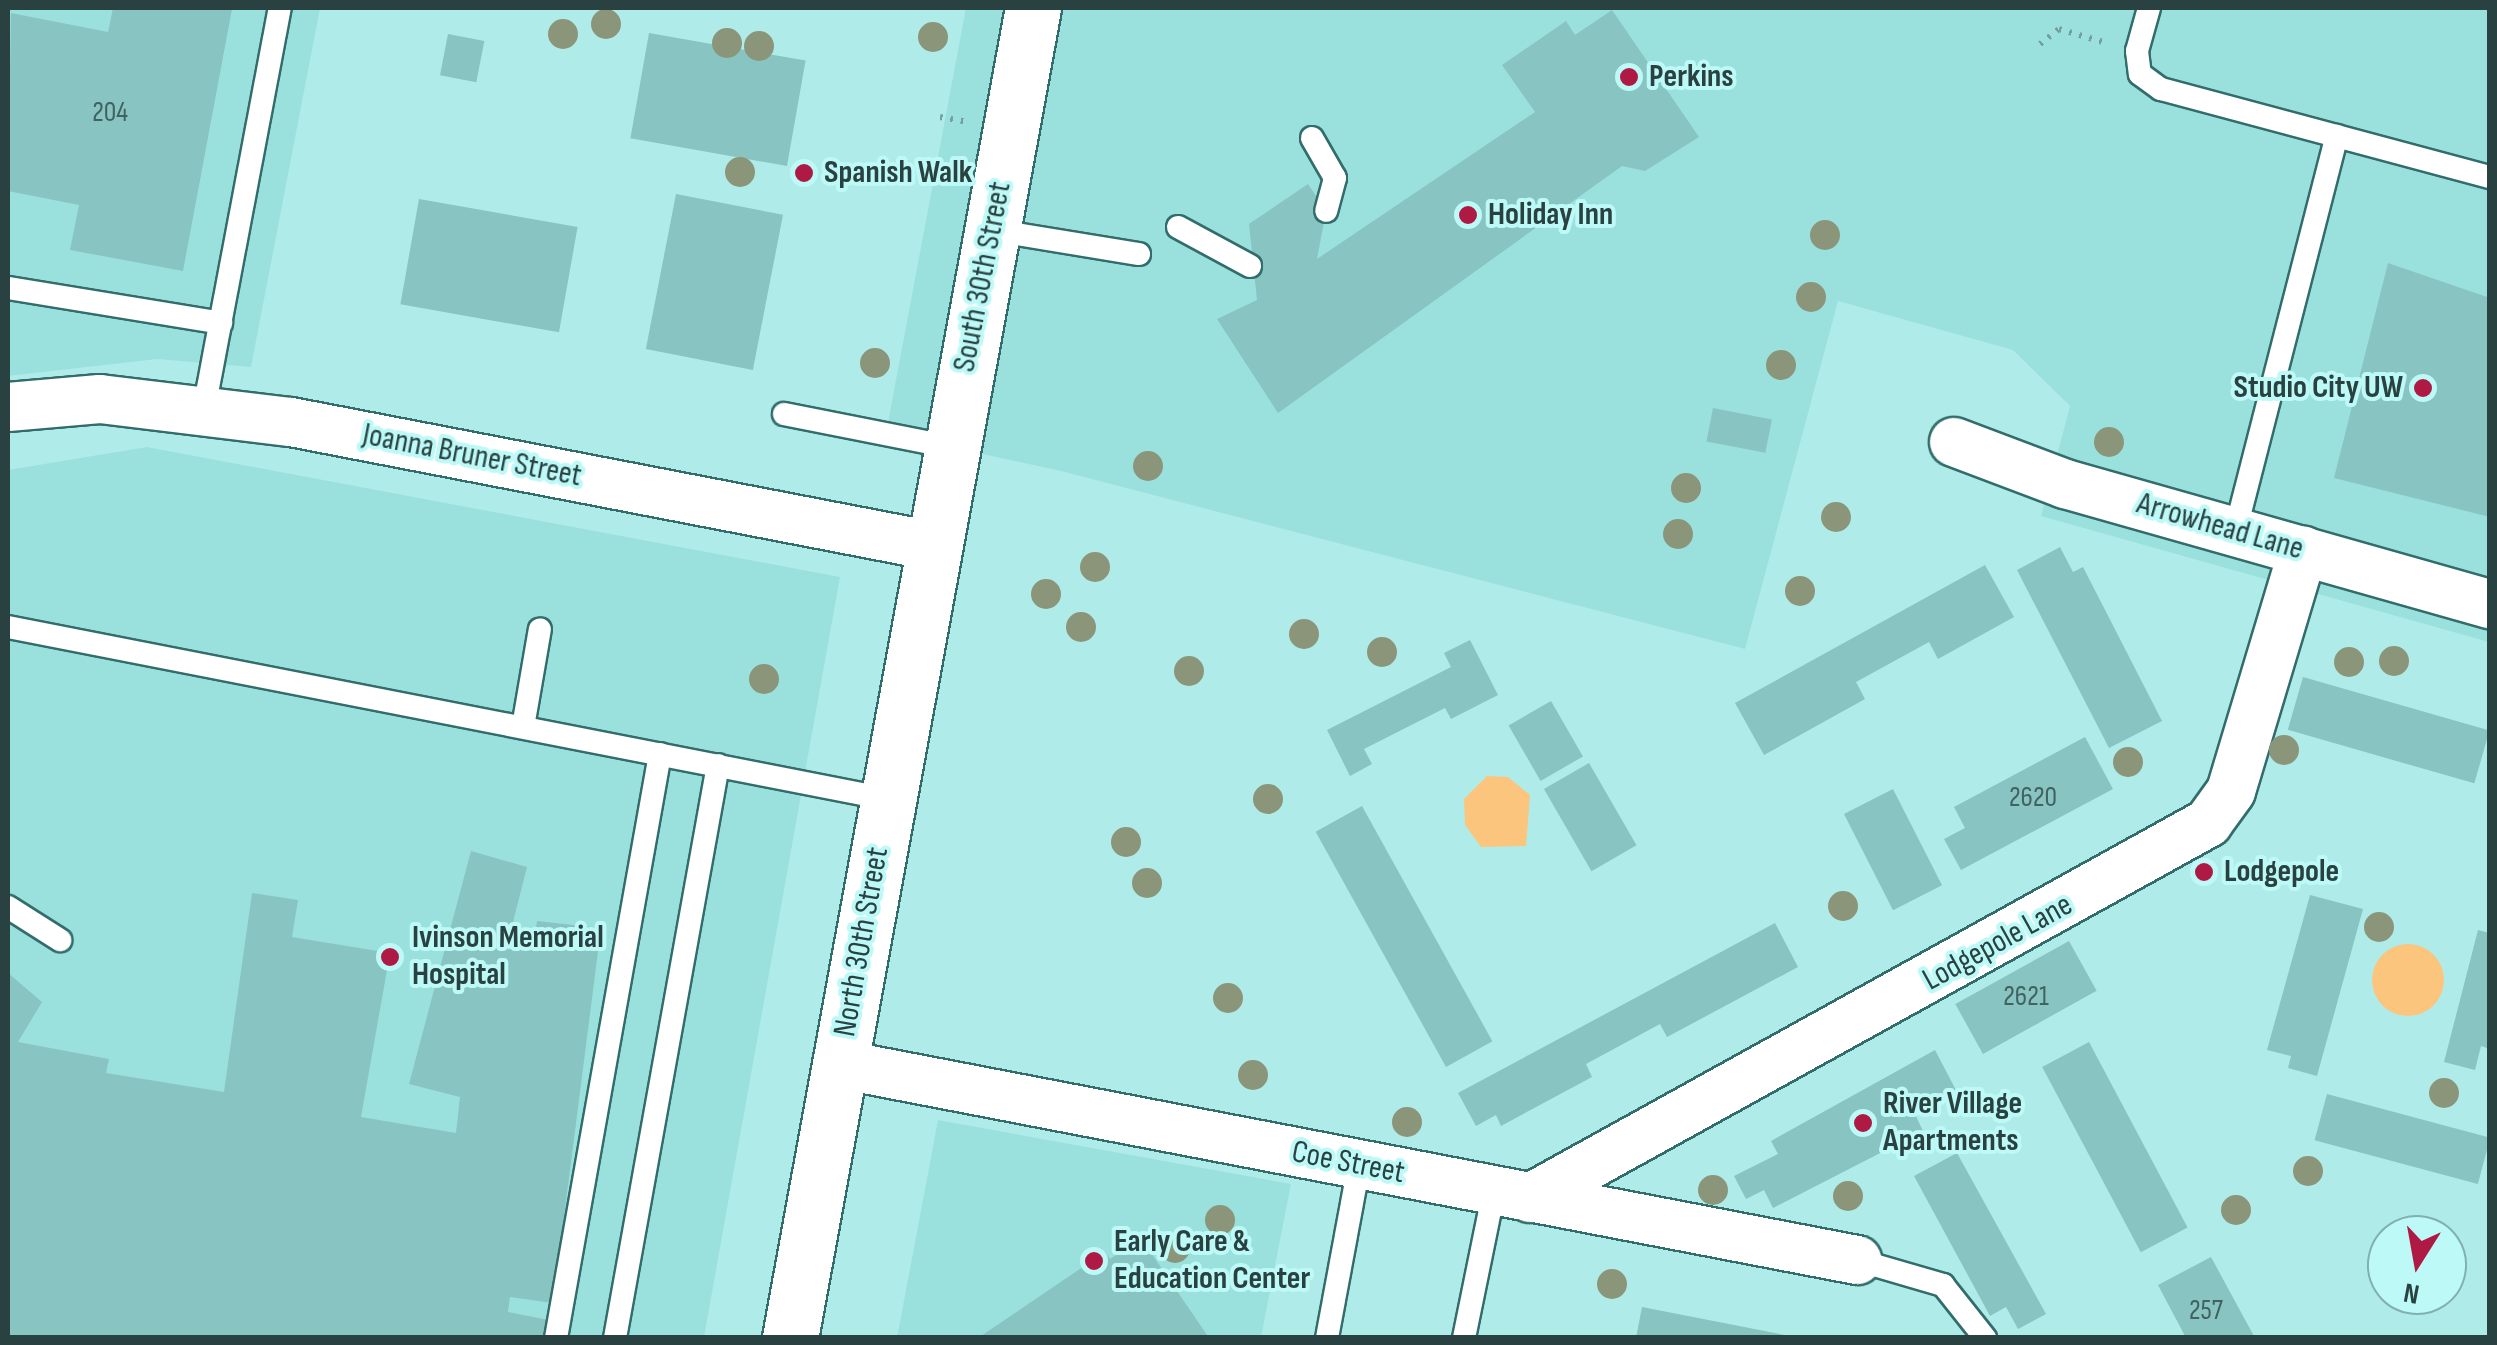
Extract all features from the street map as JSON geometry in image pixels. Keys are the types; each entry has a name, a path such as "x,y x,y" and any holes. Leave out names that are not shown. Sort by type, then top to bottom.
{"main road":[{"name":"South 30th Street","path":"933,546 1034,8"},
{"name":"North 30th Street","path":"790,1338 933,546"}],"street":[{"name":"Joanna Bruner Street","path":"8,407 100,399 204,409 933,546"},
{"name":"Arrowhead Lane","path":"1954,442 2065,484 2490,604"},
{"name":"Lodgepole Lane","path":"1512,1194 2208,823 2231,791 2303,550"},
{"name":"Coe Street","path":"840,1064 1856,1260"}],"lane":[{"path":"204,409 280,8"},
{"path":"2148,8 2136,51 2140,74 2150,82 2490,177"},
{"path":"2235,532 2337,136"},
{"path":"1312,138 1335,178 1326,211"},
{"path":"1178,227 1250,266"},
{"path":"992,230 1139,254"},
{"path":"8,288 221,323"},
{"path":"784,414 951,447"},
{"path":"8,626 887,798"},
{"path":"523,727 540,629"},
{"path":"556,1338 660,754"},
{"path":"615,1338 718,765"},
{"path":"8,907 60,940"},
{"path":"1327,1338 1358,1165"},
{"path":"1464,1338 1512,1194"},
{"path":"1856,1260 1942,1285 1985,1338"}],"path":[{"path":"2040,44 2059,29 2106,43"}],"shaded area":[{"path":"8,8 320,8 251,367 157,359 8,376"},
{"path":"966,8 2489,8 2489,642 2041,516 2070,406 2013,350 1838,301 1745,649 1061,471 886,433"},
{"name":"Ivinson Memorial Hospital","path":"147,447 840,577 704,1337 8,1338 8,470"},
{"path":"1487,776 1508,777 1530,795 1526,846 1481,847 1465,825 1464,799"},
{"path":"2408,944 2434,954 2444,980 2434,1006 2408,1016 2382,1006 2372,980 2382,954"},
{"name":"Early Care & Education Center","path":"938,1120 1291,1184 1261,1337 897,1338"}],"building":[{"path":"113,8 232,9 183,271 70,250 79,205 8,191 11,13 108,32"},
{"name":"Holiday Inn","path":"1612,10 1699,137 1645,171 1622,166 1278,413 1217,319 1257,300 1249,224 1308,184 1326,211 1317,259 1535,112 1502,65 1566,21 1575,35"},
{"path":"649,33 806,61 787,166 630,138"},
{"path":"448,34 484,41 476,82 440,75"},
{"path":"676,194 783,215 753,370 646,349"},
{"path":"419,199 578,227 559,332 400,304"},
{"name":"Studio City UW","path":"2388,263 2490,298 2490,517 2334,478"},
{"path":"1713,408 1772,419 1765,453 1707,441"},
{"path":"2060,547 2073,572 2083,567 2162,721 2109,748 2017,570"},
{"path":"1985,565 2014,617 1938,659 1929,642 1856,682 1865,699 1764,755 1735,703"},
{"path":"1470,640 1498,695 1451,719 1445,708 1364,749 1372,764 1350,776 1327,730 1451,667 1444,653"},
{"path":"2303,677 2489,730 2474,783 2288,730"},
{"path":"1551,701 1583,756 1541,781 1509,726"},
{"path":"2085,737 2113,789 1961,870 1944,839 1965,828 1954,807"},
{"path":"1589,763 1636,845 1591,871 1544,789"},
{"path":"1893,789 1942,885 1893,910 1844,814"},
{"path":"1362,806 1492,1041 1446,1067 1316,832"},
{"path":"471,851 527,867 511,930 535,935 537,921 601,928 553,1303 510,1297 508,1312 554,1321 552,1338 8,1338 8,973 42,1002 18,1042 109,1059 106,1073 224,1092 252,893 298,900 292,937 390,953 361,1117 456,1133 460,1097 409,1084"},
{"path":"2310,895 2363,909 2317,1076 2288,1068 2291,1056 2267,1050"},
{"path":"1775,923 1798,967 1667,1037 1660,1024 1586,1064 1592,1077 1501,1126 1496,1115 1476,1126 1458,1093"},
{"path":"2478,930 2490,933 2490,1049 2481,1046 2475,1070 2444,1062"},
{"path":"2069,941 2097,991 1983,1054 1955,1004"},
{"path":"2089,1042 2188,1227 2141,1252 2042,1067"},
{"name":"River Village Apartments","path":"1935,1050 1957,1092 1915,1114 1923,1131 1773,1208 1764,1190 1746,1199 1734,1176 1778,1154 1771,1141"},
{"path":"2327,1094 2490,1138 2478,1184 2315,1140"},
{"path":"1957,1153 2046,1314 2018,1329 2006,1307 1990,1316 1914,1176"},
{"path":"1141,1238 1209,1338 978,1338 1105,1252 1110,1259"},
{"path":"2211,1257 2255,1338 2186,1338 2158,1285"},
{"path":"1642,1307 1790,1336 1790,1338 1636,1338"}],"place":[{"name":"Perkins","path":"1629,77"},
{"name":"Spanish Walk","path":"804,173"},
{"name":"Holiday Inn","path":"1468,215"},
{"name":"Studio City UW","path":"2423,388"},
{"name":"Lodgepole","path":"2204,872"},
{"name":"Ivinson Memorial Hospital","path":"390,957"},
{"name":"River Village Apartments","path":"1863,1123"},
{"name":"Early Care & Education Center","path":"1094,1261"}]}
